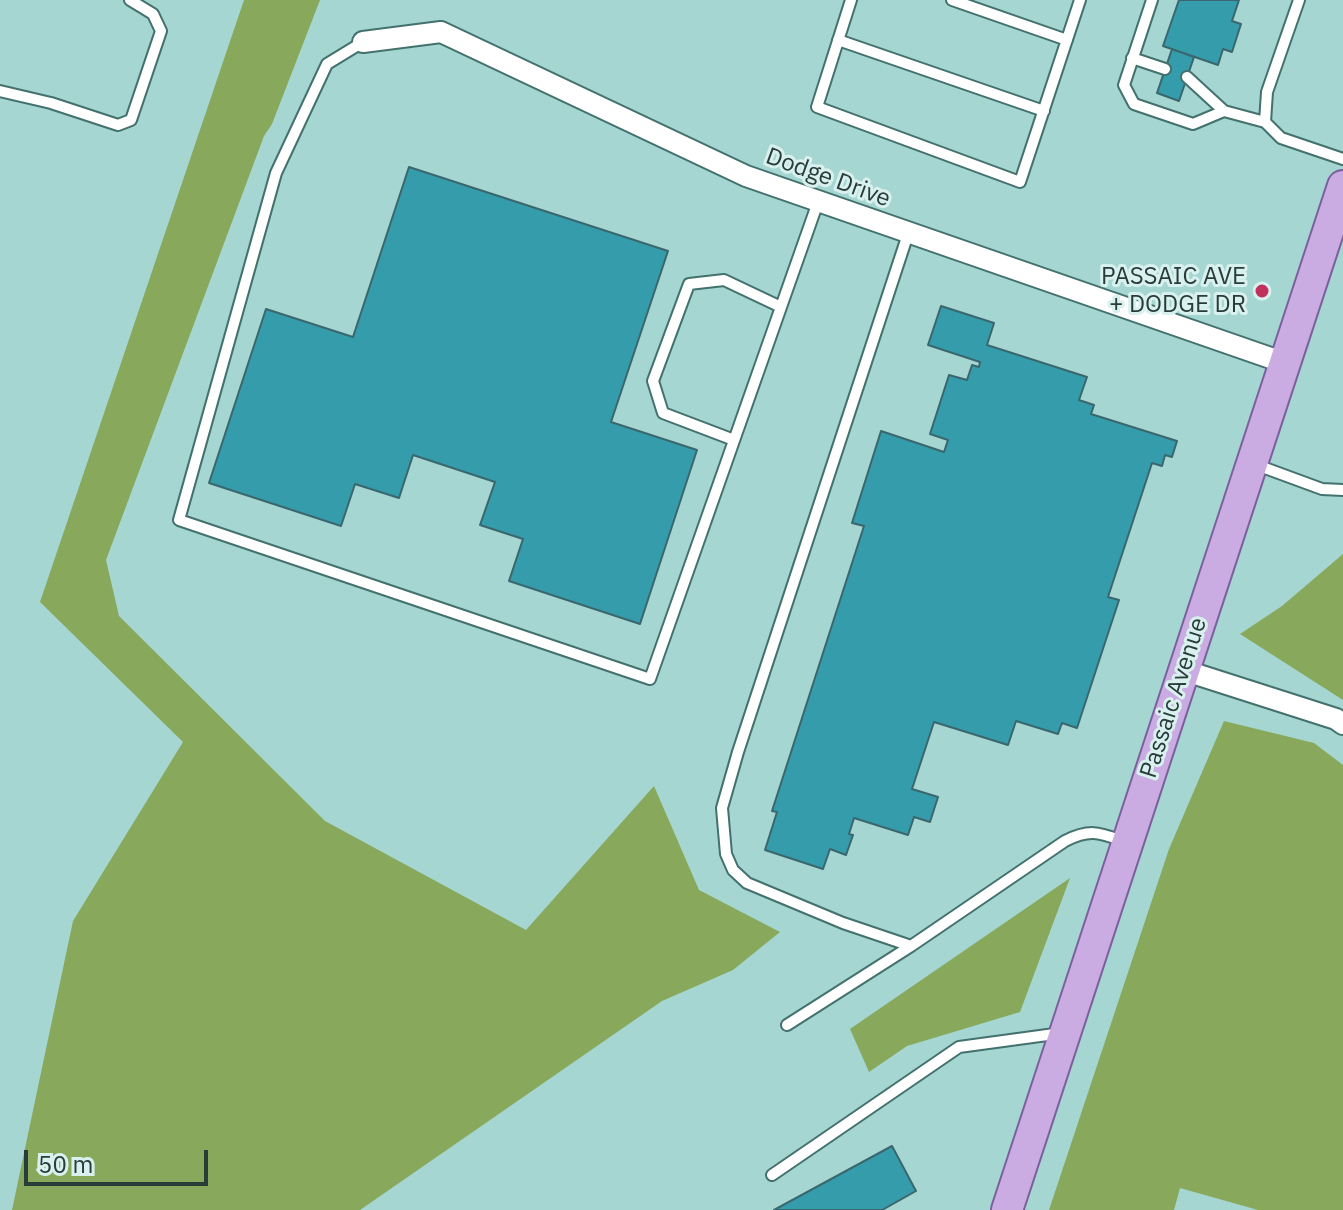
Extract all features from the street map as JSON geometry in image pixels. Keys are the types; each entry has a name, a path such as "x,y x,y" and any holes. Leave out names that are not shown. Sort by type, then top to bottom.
{"main road":[{"name":"Passaic Avenue","path":"1007,1210 1343,186"}],"street":[{"name":"Dodge Drive","path":"363,42 441,32 746,176 1285,363"},
{"path":"1183,670 1336,719 1343,724"}],"lane":[{"path":"0,91 51,103 118,125 131,120 161,31 153,14 130,0"},
{"path":"851,0 817,107 1020,182 1080,0"},
{"path":"952,0 1067,40"},
{"path":"1152,0 1124,85 1134,104 1193,124 1224,111"},
{"path":"1265,122 1267,92 1299,0"},
{"path":"838,40 1044,111"},
{"path":"363,42 327,64 276,173 179,520 650,679 818,202"},
{"path":"1132,58 1165,69"},
{"path":"1187,77 1224,111 1265,122 1281,138 1343,159"},
{"path":"908,234 722,808 726,854 733,870 747,883 911,946"},
{"path":"734,440 663,413 653,381 689,284 724,280 781,307"},
{"path":"1252,463 1322,489 1343,490"},
{"path":"787,1025 1082,832 1096,831 1127,842"},
{"path":"772,1175 959,1047 1064,1033"}],"green space":[{"path":"244,0 320,0 272,124 264,136 106,560 119,616 325,821 526,930 654,786 699,890 780,932 733,970 662,1001 360,1210 12,1210 73,921 183,742 40,602"},
{"path":"1343,554 1343,700 1240,634 1282,606"},
{"path":"1224,721 1314,743 1343,765 1343,1210 1258,1210 1180,1188 1174,1210 1049,1210 1169,849"},
{"path":"1070,878 1020,1012 907,1046 869,1072 850,1029"}],"building":[{"path":"1179,0 1239,0 1232,21 1241,24 1232,52 1223,49 1218,65 1163,46"},
{"path":"1172,49 1194,57 1179,101 1157,93"},
{"path":"409,167 668,251 611,422 697,450 640,624 509,581 523,539 480,525 495,482 413,455 399,498 355,484 341,526 209,483 266,309 353,337"},
{"path":"941,306 994,323 987,345 1087,377 1079,400 1094,405 1091,414 1177,441 1172,457 1165,455 1162,466 1152,463 1108,597 1119,600 1077,728 1062,723 1058,734 1016,721 1008,745 934,722 912,789 938,797 930,822 914,817 908,835 854,818 849,834 853,835 846,855 830,849 823,869 765,850 777,812 772,811 864,526 852,523 881,431 944,452 948,440 930,434 949,375 967,380 972,365 979,367 980,362 928,345"},
{"path":"892,1146 916,1191 882,1210 774,1210"}],"place":[{"name":"PASSAIC AVE + DODGE DR","path":"1262,291"}]}
